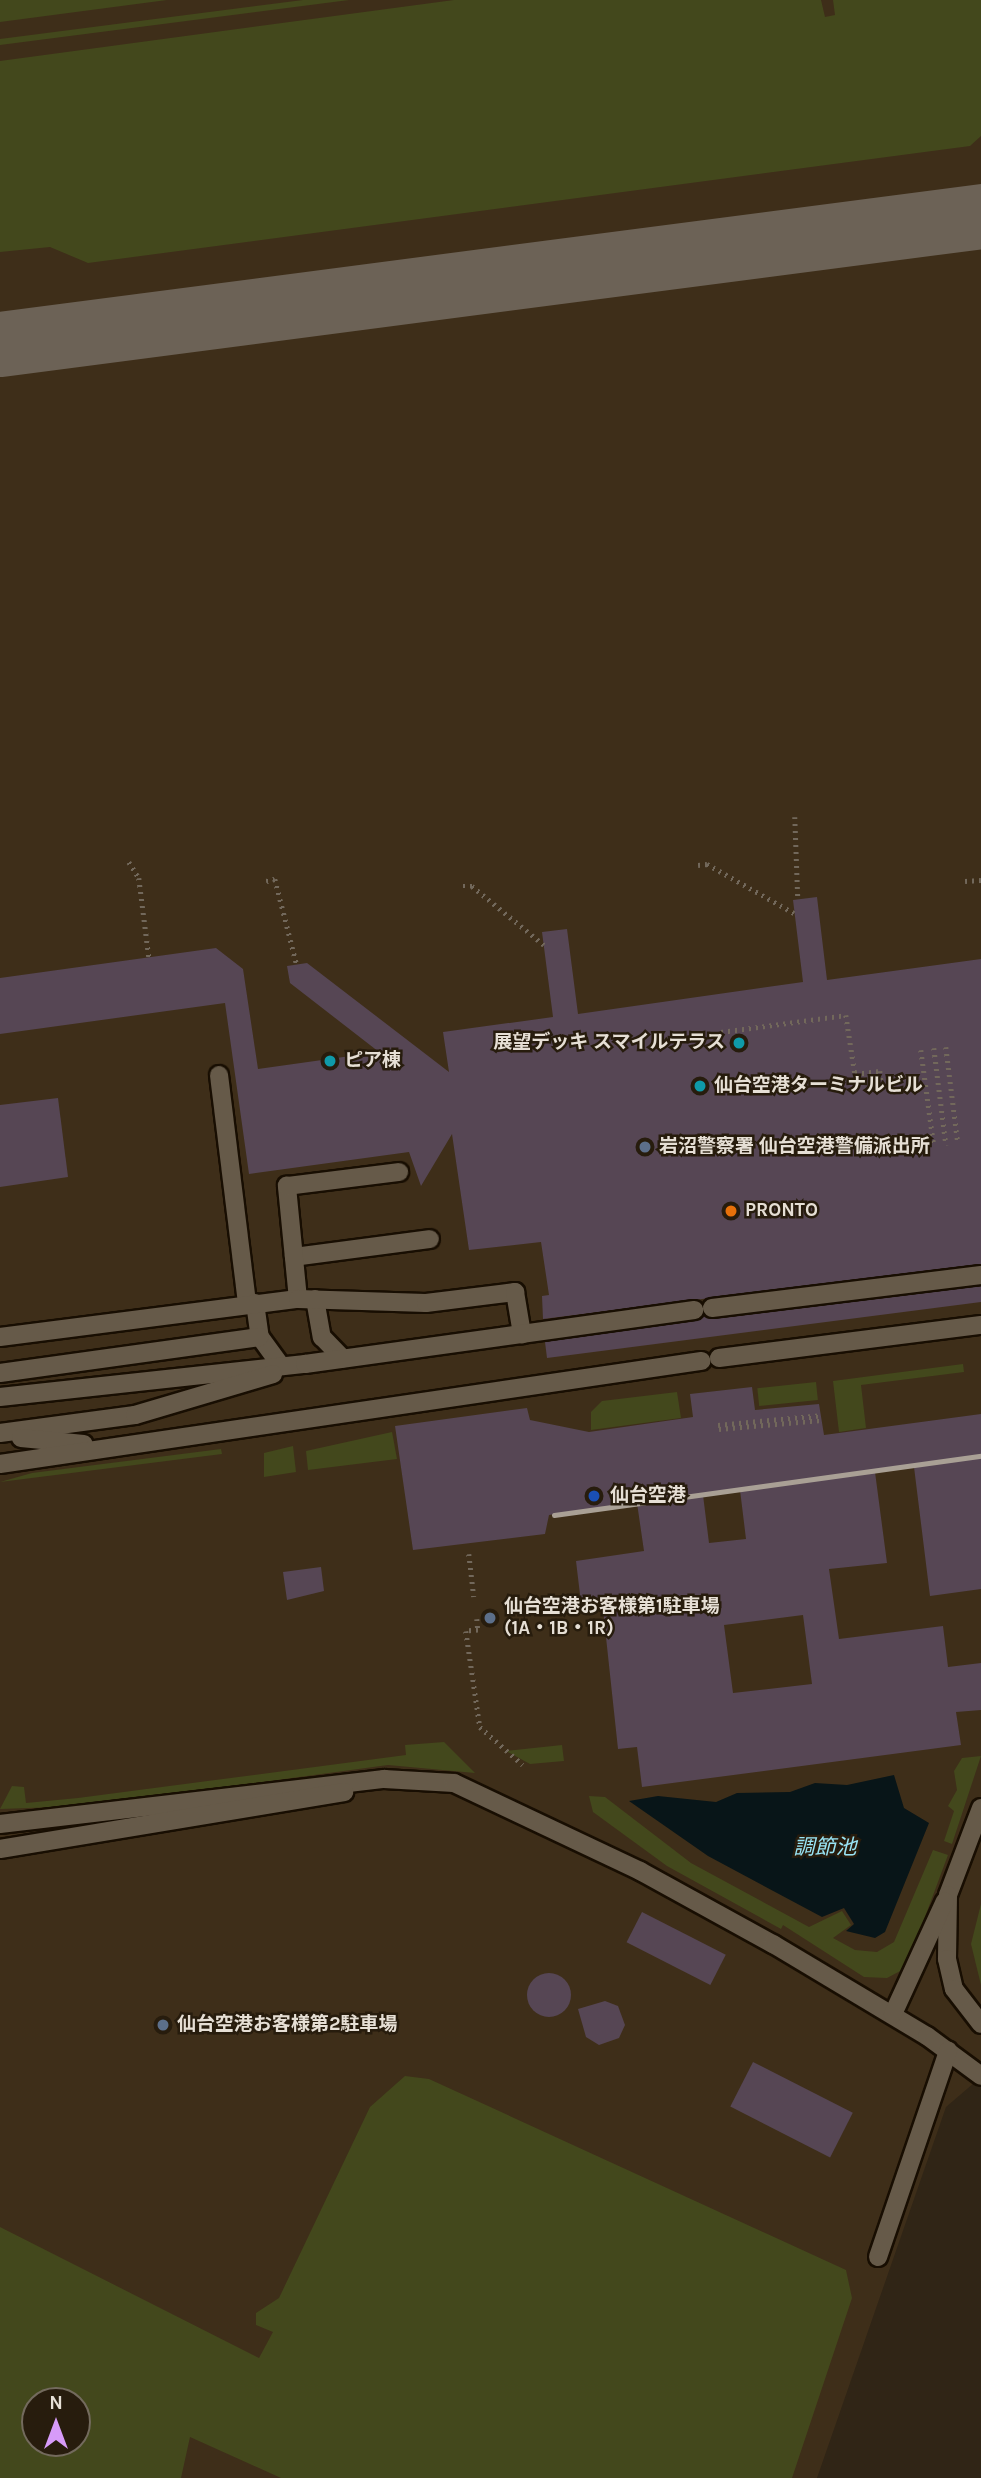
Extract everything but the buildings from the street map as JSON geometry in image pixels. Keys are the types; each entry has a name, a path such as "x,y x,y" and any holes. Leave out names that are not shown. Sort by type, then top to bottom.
{"street":[{"path":"219,1075 251,1303 260,1337 281,1366"},
{"path":"343,1359 322,1337 307,1298 294,1256 287,1186 399,1172"},
{"path":"294,1256 430,1239"},
{"path":"0,1397 305,1364 703,1309 981,1275"},
{"path":"0,1337 307,1298 426,1303 515,1293 522,1334"},
{"path":"0,1464 107,1446 710,1359 981,1325"},
{"path":"0,1373 260,1337"},
{"path":"0,1434 135,1415 305,1364"},
{"path":"0,1434 107,1446"},
{"path":"0,1849 313,1802 384,1779"},
{"path":"0,1824 384,1779 454,1783 479,1792 639,1871 893,2014 981,2076"},
{"path":"893,2014 948,1895 981,1808"},
{"path":"948,1895 954,1989 981,2024"},
{"path":"878,2257 948,2051"}],"path":[{"path":"795,817 798,899"},
{"path":"129,862 139,878 149,957"},
{"path":"698,865 707,864 794,913"},
{"path":"265,881 275,879 297,965"},
{"path":"965,881 981,880"},
{"path":"463,886 472,886 544,944"},
{"path":"721,1032 846,1015 855,1074 880,1071 881,1089"},
{"path":"946,1047 958,1143"},
{"path":"934,1048 946,1145"},
{"path":"921,1050 934,1146"},
{"path":"719,1427 821,1418"},
{"path":"469,1555 474,1597"},
{"path":"477,1619 478,1630 466,1631 480,1727 523,1765"}],"shaded area":[{"name":"仙台空港","path":"0,0 981,0 981,2077 946,2107 817,2478 0,2478"}],"green space":[{"path":"0,0 167,0 0,22"},
{"path":"303,0 349,0 0,45 0,39"},
{"path":"454,0 821,0 825,17 835,15 833,0 981,0 981,136 970,146 88,263 50,247 0,252 0,61"},
{"path":"963,1364 964,1372 861,1385 866,1428 839,1432 833,1381"},
{"path":"816,1382 818,1400 759,1406 757,1388"},
{"path":"677,1392 681,1418 591,1430 591,1412 602,1401"},
{"path":"392,1432 397,1459 308,1470 306,1451"},
{"path":"293,1446 296,1472 264,1477 264,1453"},
{"path":"221,1449 222,1454 0,1482 32,1473"},
{"path":"444,1742 475,1773 388,1765 85,1806 0,1809 12,1786 24,1787 26,1803 78,1798 406,1755 405,1745"},
{"path":"562,1745 564,1761 530,1764 506,1751"},
{"path":"981,1756 952,1844 944,1841 954,1811 948,1806 957,1790 954,1771 962,1758"},
{"path":"589,1796 605,1797 691,1863 809,1927 842,1911 851,1925 833,1938 855,1950 877,1952 894,1942 933,1850 948,1855 906,1968 887,1978 864,1977 783,1925 781,1929 667,1866 593,1812"},
{"path":"981,1904 981,1985 971,1944"},
{"path":"405,2076 429,2079 846,2270 852,2298 792,2478 281,2478 190,2437 181,2478 0,2478 0,2227 259,2358 273,2332 256,2325 256,2313 279,2298 370,2107"}],"water":[{"name":"調節池","path":"894,1775 904,1808 929,1823 885,1932 875,1938 846,1931 854,1924 844,1908 822,1917 708,1856 629,1801 658,1796 716,1802 737,1793 790,1792 815,1783 847,1785"}],"taxiway":[{"path":"0,344 981,216"}],"railway":[{"path":"554,1515 981,1456"}],"place":[{"name":"展望デッキ スマイルテラス","path":"739,1043"},
{"name":"ピア棟","path":"330,1061"},
{"name":"仙台空港ターミナルビル","path":"700,1086"},
{"name":"岩沼警察署 仙台空港警備派出所","path":"645,1147"},
{"name":"PRONTO","path":"731,1211"},
{"name":"仙台空港","path":"594,1496"},
{"name":"仙台空港お客様第1駐車場 (1A・1B・1R)","path":"490,1618"},
{"name":"仙台空港お客様第2駐車場","path":"163,2025"}]}
